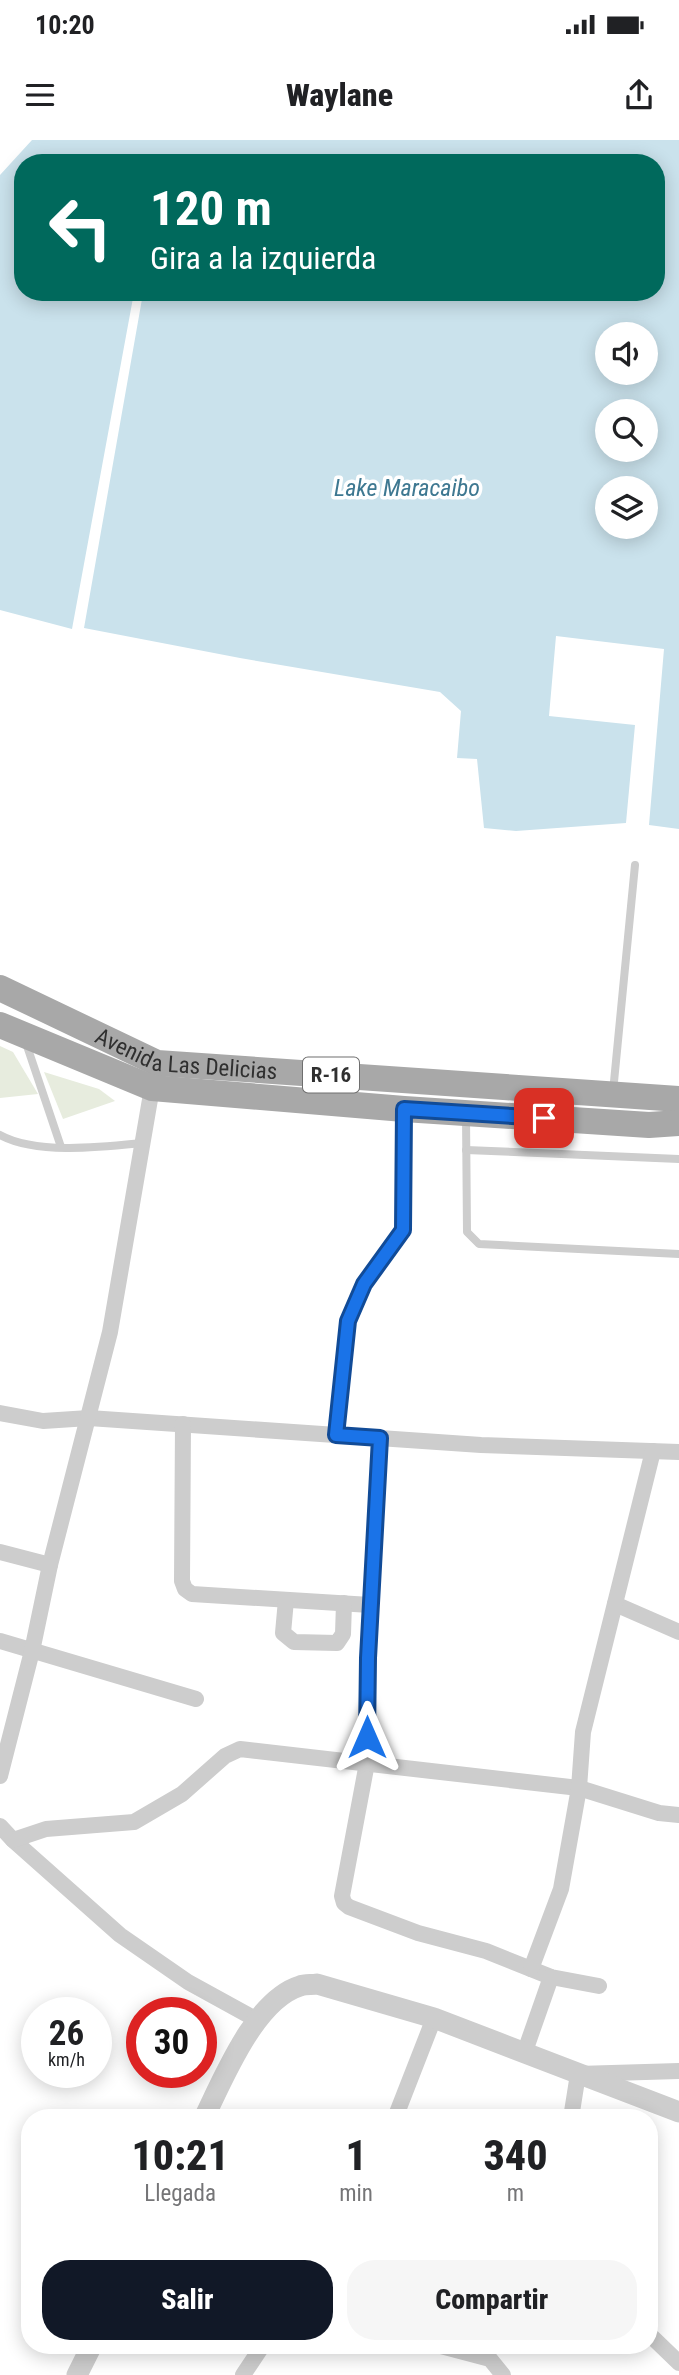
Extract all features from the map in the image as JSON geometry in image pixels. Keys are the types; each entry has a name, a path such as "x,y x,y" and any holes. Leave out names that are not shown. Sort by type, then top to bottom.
{"main road":[{"name":"Avenida Las Delicias","path":"4,997 154,1075 379,1079 679,1098"},
{"name":"Avenida Las Delicias","path":"0,1025 24,1037 154,1075 376,1107 649,1125 679,1123"},
{"path":"376,1107 379,1079"}],"street":[{"path":"0,1776 32,1651 50,1565 110,1332 154,1075"},
{"path":"336,1435 348,1321 364,1284 403,1230 404,1109"},
{"path":"0,1413 43,1421 89,1418 481,1445 679,1452"},
{"path":"183,1424 182,1581 185,1589 192,1594 370,1605"},
{"path":"380,1438 370,1605 367,1763 342,1896 344,1903 418,1933 486,1951 551,1977 599,1986"},
{"path":"531,1969 561,1889 579,1788 583,1732 653,1451"},
{"path":"0,1552 50,1565"},
{"path":"286,1600 283,1633 294,1642 337,1643 343,1634 344,1604"},
{"path":"615,1604 679,1632"},
{"path":"0,1641 196,1699"},
{"path":"13,1840 46,1829 134,1822 182,1794 225,1756 240,1749 579,1788 659,1813 679,1815"},
{"path":"0,1826 120,1935 188,1983 257,2020"},
{"path":"524,2054 551,1977"},
{"path":"208,2109 230,2064 257,2020 283,1994 302,1985 317,1984 434,2018 679,2112"},
{"path":"399,2109 434,2018"},
{"path":"578,2074 679,2071"},
{"path":"572,2109 578,2074"},
{"path":"658,2343 679,2363"},
{"path":"77,2375 88,2354"},
{"path":"243,2375 257,2354"},
{"path":"494,2354 503,2375"}],"lane":[{"path":"613,1095 635,865"},
{"path":"24,1037 61,1147"},
{"path":"466,1113 467,1232 479,1244 679,1254"},
{"path":"0,1135 13,1142 86,1149 143,1143"},
{"path":"466,1150 679,1159"}],"shaded area":[{"path":"0,1046 13,1052 38,1094 0,1098"},
{"path":"44,1072 99,1089 115,1101 63,1119"}],"water":[{"name":"Lake Maracaibo","path":"32,140 679,140 679,829 649,825 664,649 556,636 549,716 635,725 626,823 516,831 484,828 477,759 457,758 461,711 440,692 84,628 142,301 665,301 665,154 19,154"},
{"name":"Lake Maracaibo","path":"14,160 14,301 132,301 72,629 0,610 0,175"}],"route":[{"path":"367,1737 368,1658 380,1438 336,1435 348,1321 364,1284 403,1230 404,1109 544,1118"}]}
